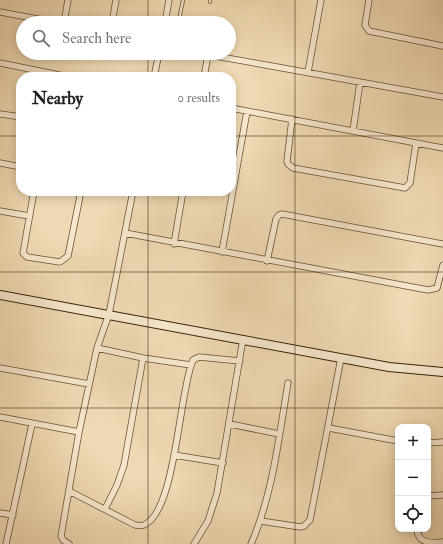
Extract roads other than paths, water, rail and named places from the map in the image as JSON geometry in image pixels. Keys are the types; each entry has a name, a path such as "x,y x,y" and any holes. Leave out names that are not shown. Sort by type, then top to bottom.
{"street":[{"path":"65,16 68,0"},
{"path":"113,16 116,0"},
{"path":"166,16 169,0"},
{"path":"308,72 321,0"},
{"path":"369,0 365,25 369,31 443,46"},
{"path":"0,12 21,16"},
{"path":"155,72 158,60"},
{"path":"205,72 207,60"},
{"path":"236,60 443,97"},
{"path":"0,63 39,72"},
{"path":"353,131 360,82"},
{"path":"236,109 443,148"},
{"path":"236,173 247,111"},
{"path":"0,114 16,117"},
{"path":"292,119 287,160 289,165 293,168 405,188 410,182 416,143"},
{"path":"0,163 16,166"},
{"path":"33,196 23,250 25,255 60,262 64,261 68,256 80,196"},
{"path":"69,544 63,540 61,536 79,432 97,348 109,314 132,196"},
{"path":"174,244 182,196"},
{"path":"222,252 232,196"},
{"path":"0,211 29,216"},
{"path":"267,261 276,219 282,214 443,244"},
{"path":"125,233 174,244 428,290 437,288 443,265"},
{"path":"0,295 341,358 389,366 443,372"},
{"path":"194,544 208,521 217,493 230,424 243,339"},
{"path":"97,348 143,358 191,365"},
{"path":"69,491 135,525 141,526 148,522 162,500 174,455 193,360 199,357 240,361"},
{"path":"105,510 117,486 124,465 143,358"},
{"path":"261,521 300,527 308,524 310,520 329,428 341,358"},
{"path":"0,368 89,384"},
{"path":"251,544 261,521 280,434 288,383"},
{"path":"0,417 79,432"},
{"path":"6,544 32,424"},
{"path":"230,424 280,434"},
{"path":"329,428 395,440"},
{"path":"431,443 443,442"},
{"path":"174,455 223,463"},
{"path":"431,496 443,495"},
{"path":"0,513 13,515"},
{"path":"418,532 420,538 424,542 443,542"}],"lane":[{"path":"180,16 183,0"}]}
